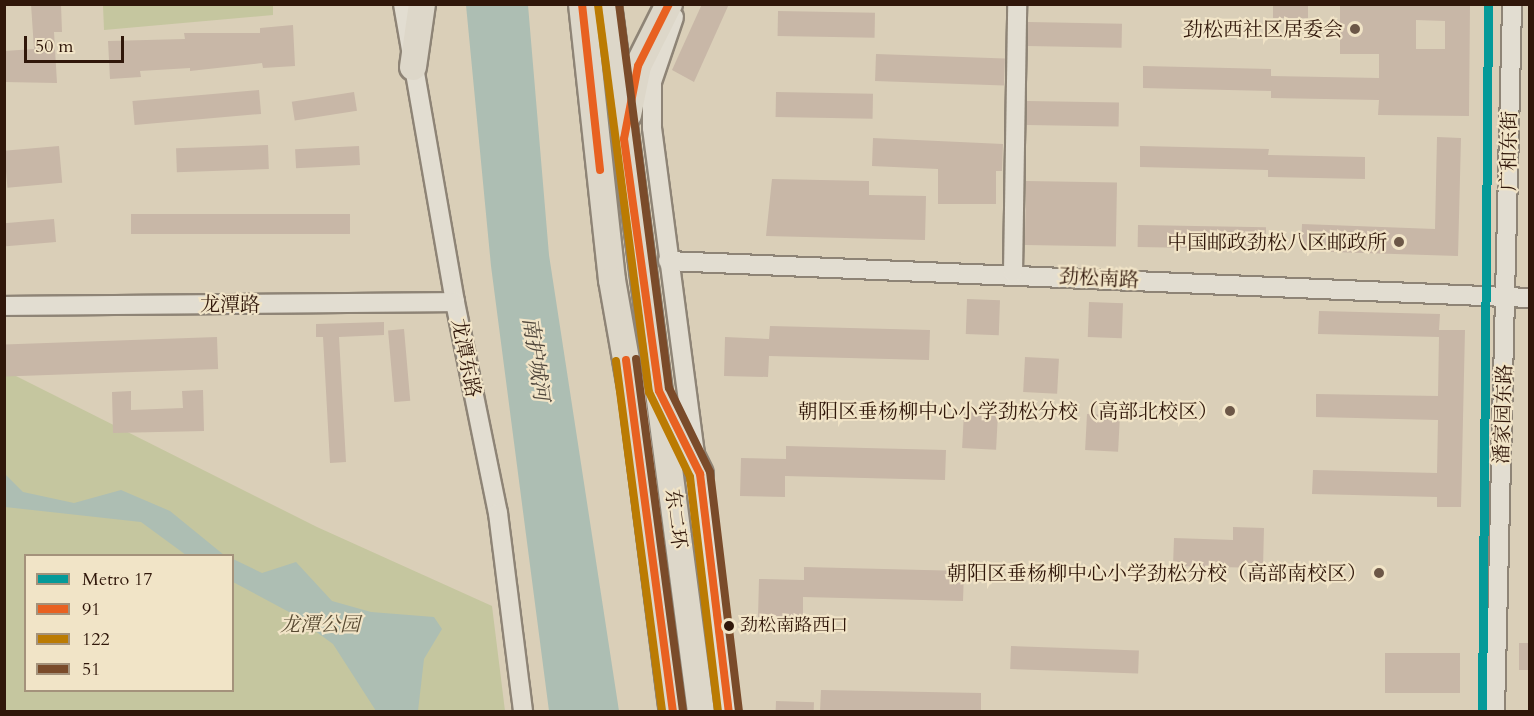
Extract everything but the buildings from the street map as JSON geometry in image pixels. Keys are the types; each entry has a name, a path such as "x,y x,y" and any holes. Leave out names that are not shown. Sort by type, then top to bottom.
{"highway":[{"path":"413,67 422,4"},
{"name":"东二环","path":"608,4 701,711"},
{"path":"624,139 638,66 669,4"},
{"name":"东二环","path":"580,11 612,280 632,394 673,711"},
{"path":"659,391 700,474"}],"street":[{"name":"龙潭东路","path":"403,4 455,302 498,513 523,711"},
{"path":"680,4 652,82 652,128 668,261 700,474 729,711"},
{"path":"1013,273 1017,4"},
{"name":"广和东街","path":"1506,297 1512,4"},
{"name":"劲松南路","path":"668,261 1013,273 1530,298"},
{"name":"潘家园东路","path":"1495,711 1506,297"},
{"name":"龙潭路","path":"4,306 455,302"}],"green space":[{"path":"103,5 273,5 273,15 104,30"},
{"name":"龙潭公园","path":"4,370 317,527 492,606 505,711 5,711"}],"water":[{"name":"南护城河","path":"466,5 528,5 549,255 619,711 549,711 491,266"},
{"path":"5,474 23,492 74,503 121,490 170,511 223,554 185,554 141,522 5,507"},
{"path":"234,559 262,573 296,562 332,601 371,612 434,617 442,629 424,659 418,711 376,711 333,644 289,612 234,583"}],"metro line":[{"name":"17","path":"1482,712 1488,4"}],"transit line":[{"name":"91","path":"582,4 600,170"},
{"name":"51","path":"619,4 669,388 710,472 739,711"},
{"name":"91","path":"669,4 638,66 624,139 659,391 700,474 729,712"},
{"name":"122","path":"598,5 649,392 690,477 718,712"},
{"name":"51","path":"636,359 683,711"},
{"name":"91","path":"626,360 673,712"},
{"name":"122","path":"616,361 662,712"}],"place":[{"name":"劲松西社区居委会","path":"1355,29"},
{"name":"中国邮政劲松八区邮政所","path":"1399,242"},
{"name":"朝阳区垂杨柳中心小学劲松分校（高部北校区）","path":"1230,411"},
{"name":"朝阳区垂杨柳中心小学劲松分校（高部南校区）","path":"1379,573"},
{"name":"劲松南路西口","path":"729,626"}]}
